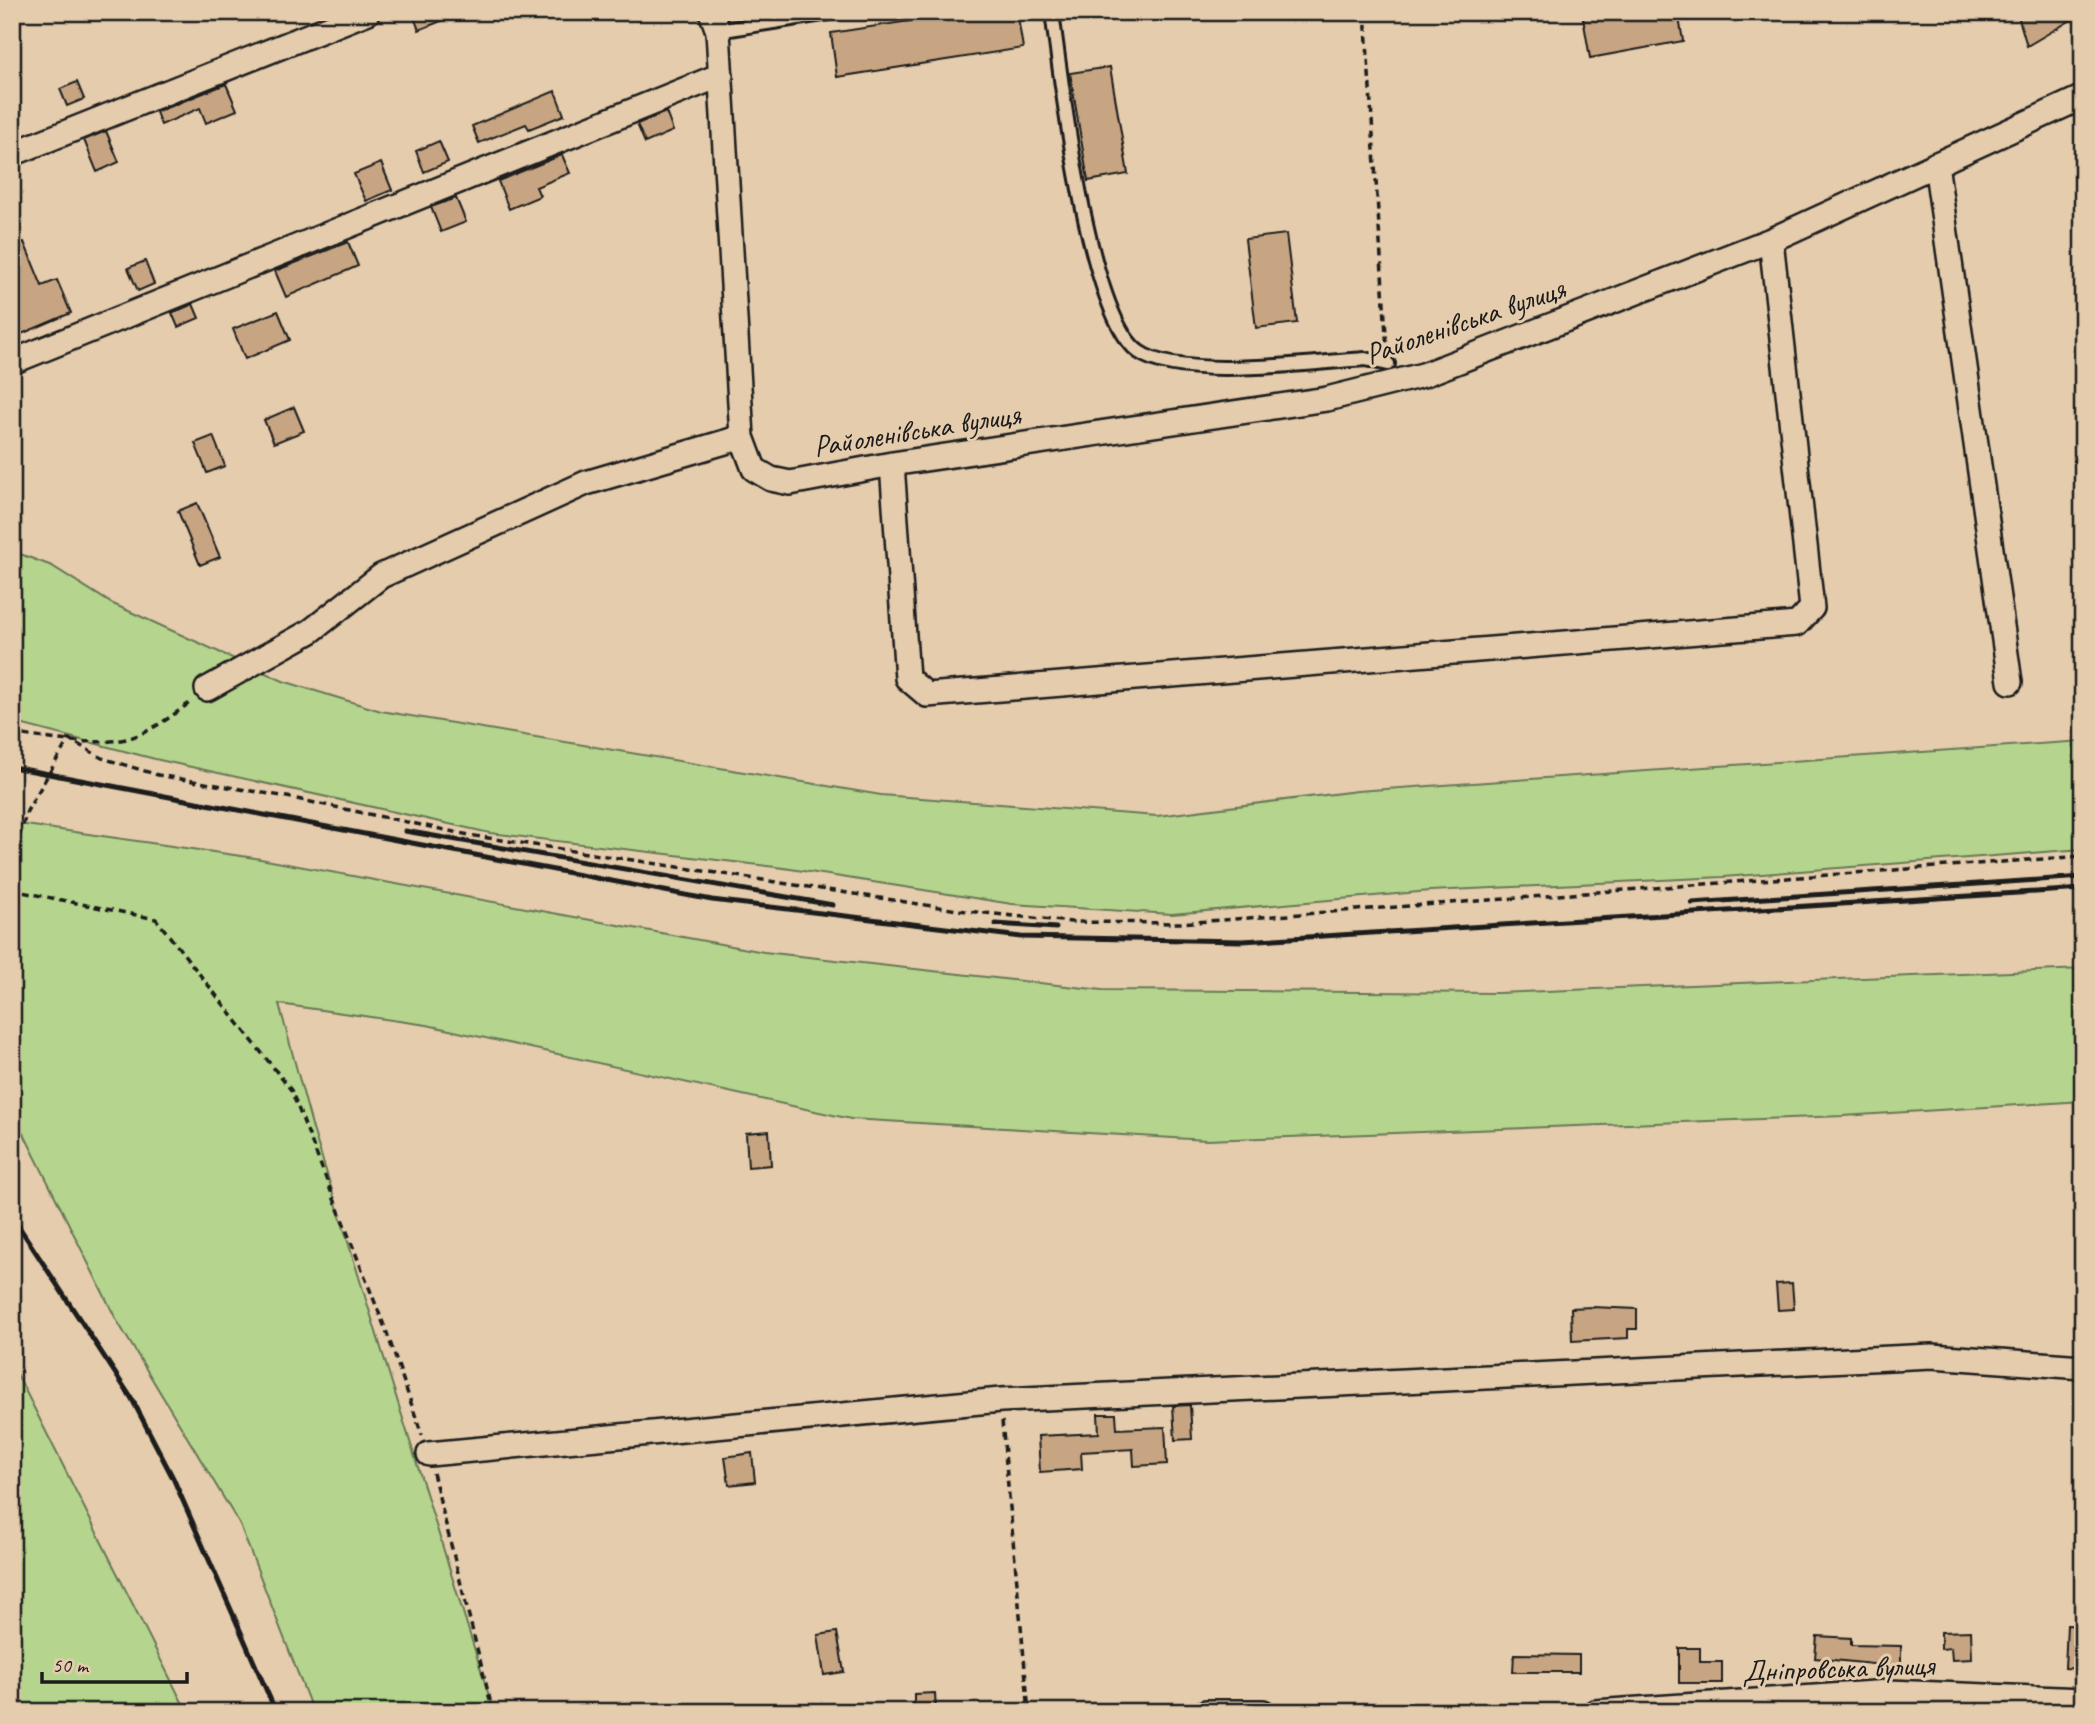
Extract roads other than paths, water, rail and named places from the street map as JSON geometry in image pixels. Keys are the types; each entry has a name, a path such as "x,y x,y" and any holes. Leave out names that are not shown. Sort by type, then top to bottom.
{"street":[{"path":"12,154 368,12"},
{"path":"207,690 311,631 381,576 586,483 742,437 721,75 715,21"},
{"path":"12,362 721,75"},
{"name":"Райоленівська вулиця","path":"742,437 754,470 771,480 790,483 892,464 1327,399 1388,374 1423,375 1771,240 2083,97"},
{"path":"1936,164 2010,682"},
{"path":"892,464 907,678 927,695 1797,624 1812,608 1771,240"},
{"path":"429,1454 1000,1400 1932,1356 2083,1367"},
{"name":"Дніпровська вулиця","path":"1595,1712 1889,1692 2083,1700"},
{"path":"1206,1712 1263,1712"}],"lane":[{"path":"715,21 835,12"},
{"path":"1052,12 1069,145 1106,296 1121,334 1140,353 1172,364 1214,368 1366,359 1388,374"}],"railway":[{"path":"12,767 712,900 1021,937 1243,941 2083,889"},
{"path":"405,831 833,905"},
{"path":"1692,903 2083,877"},
{"path":"996,924 1056,928"},
{"path":"12,1216 132,1399 173,1478 276,1712"}]}
